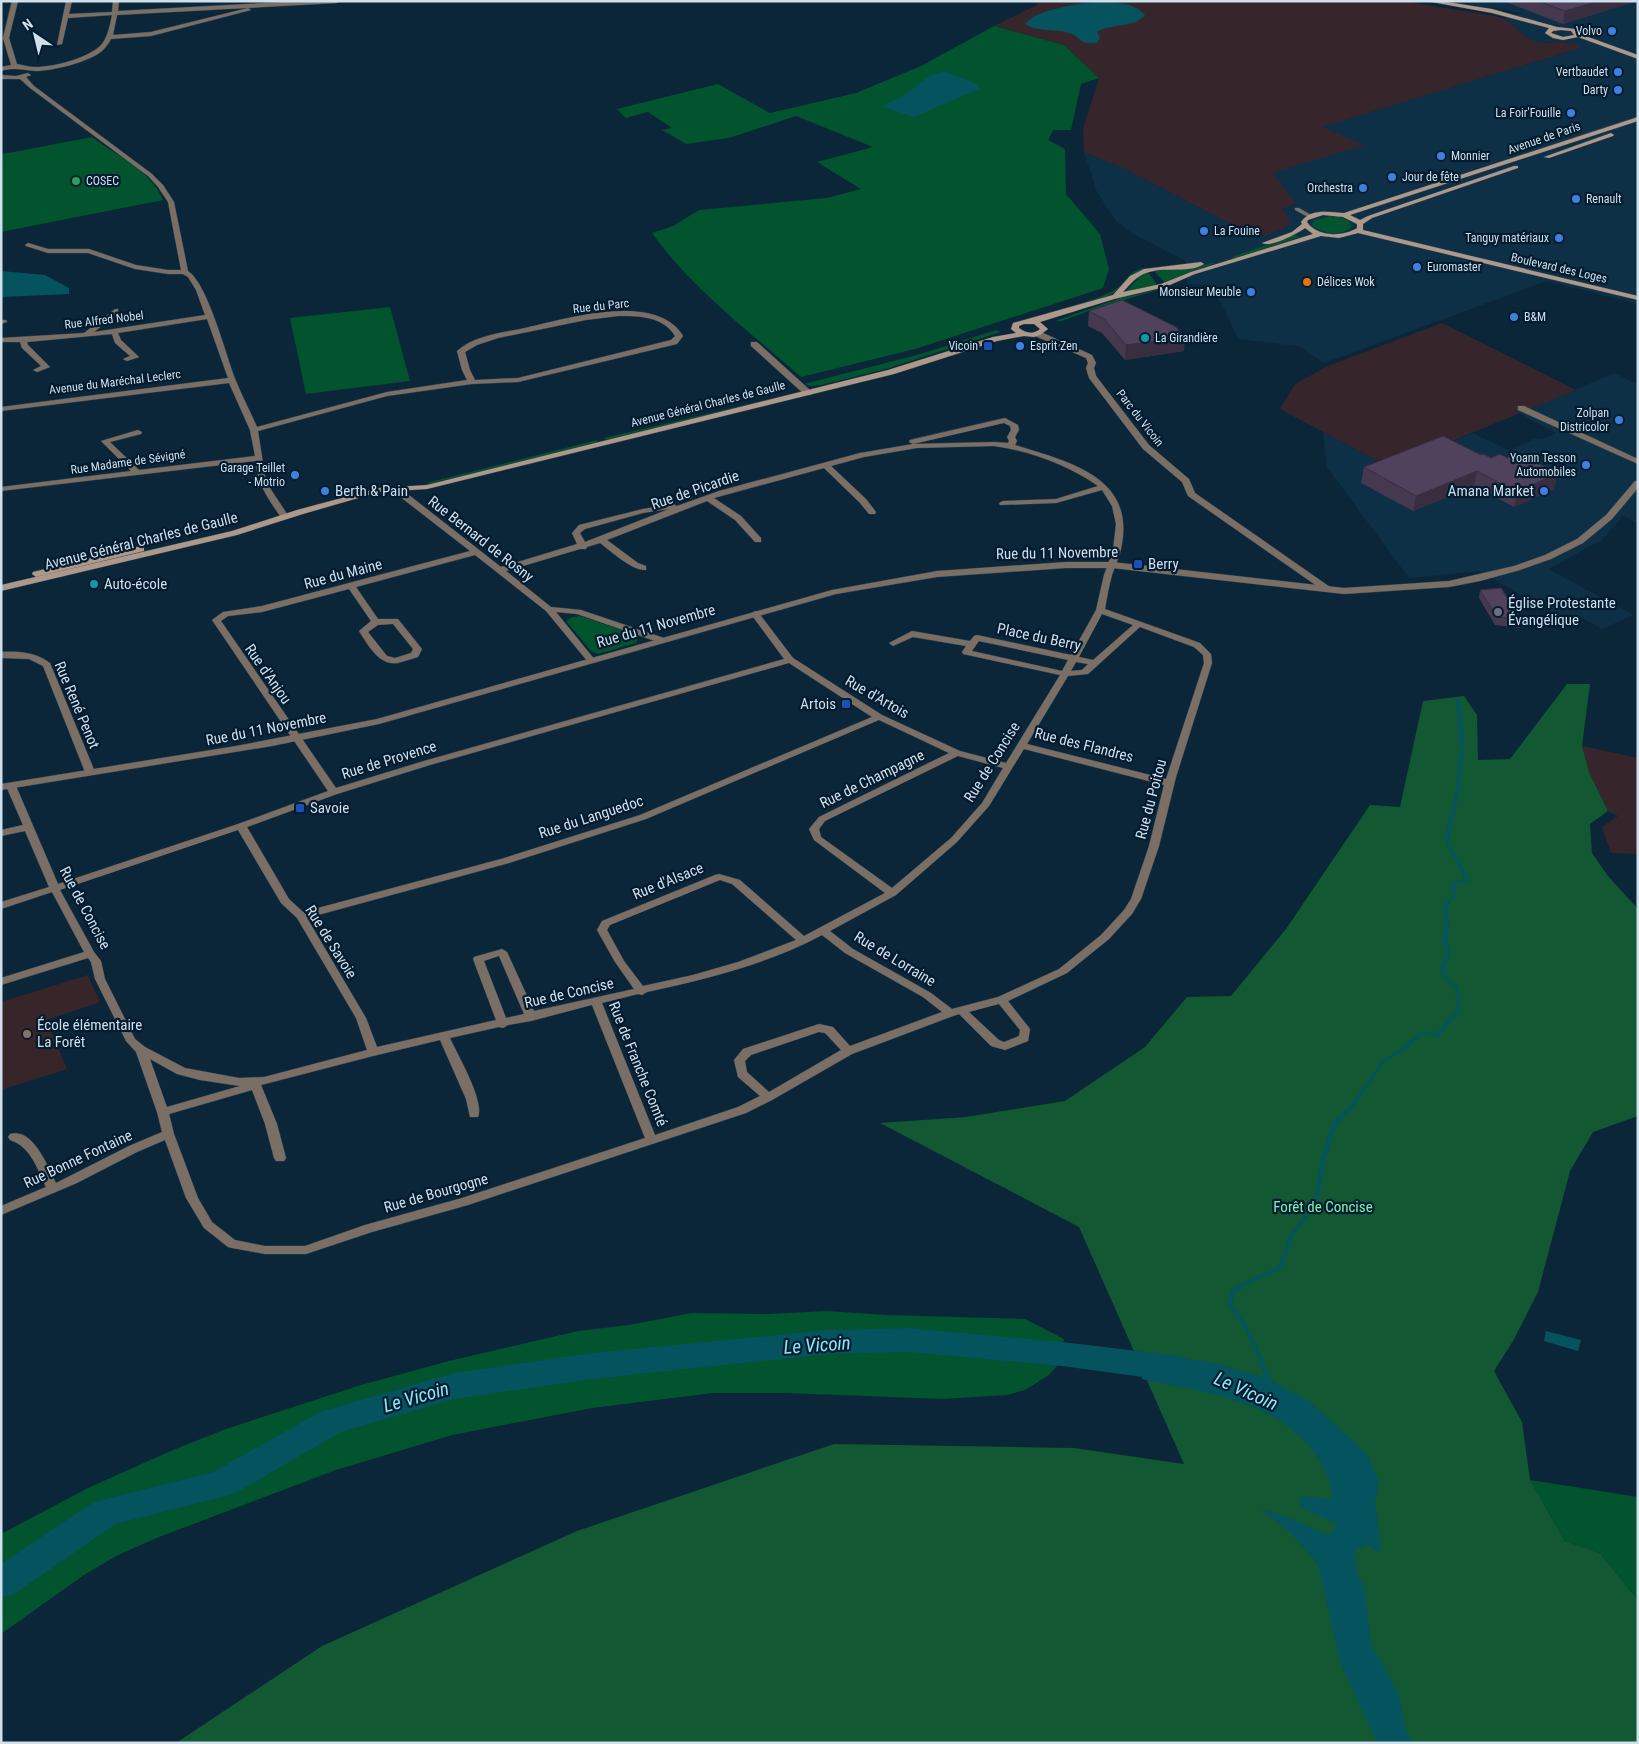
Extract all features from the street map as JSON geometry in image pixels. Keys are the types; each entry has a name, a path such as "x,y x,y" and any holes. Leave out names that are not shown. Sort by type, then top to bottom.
{"main road":[{"path":"1429,1 1492,11 1555,28 1573,30 1578,35 1602,45"},
{"path":"1529,21 1548,31 1553,37 1602,45 1636,55"},
{"path":"1548,31 1555,28"},
{"path":"1568,38 1578,35"},
{"name":"Avenue de Paris","path":"1344,215 1638,119"},
{"name":"Avenue de Paris","path":"1360,223 1370,217 1638,126"},
{"path":"1112,297 1122,291 1132,278 1143,272 1156,268 1194,266 1244,250 1294,233 1305,225 1306,219 1310,216 1322,213 1344,215 1354,218 1361,226 1358,231 1342,236 1322,234 1311,230 1305,225"},
{"name":"Boulevard des Loges","path":"1358,231 1638,298"},
{"path":"1031,322 1112,297 1163,286 1207,268 1322,234"},
{"path":"1031,322 1041,330 1064,313"},
{"name":"Avenue Général Charles de Gaulle","path":"1,582 267,518 304,517 397,490 427,487 889,370 1015,329 1019,323 1031,322"},
{"name":"Avenue Général Charles de Gaulle","path":"1015,329 1024,334"},
{"name":"Avenue Général Charles de Gaulle","path":"806,391 891,372 996,339 1041,330"},
{"name":"Avenue Général Charles de Gaulle","path":"1,588 234,533 285,517"}],"street":[{"path":"14,66 6,38 15,1"},
{"path":"59,44 69,1"},
{"path":"1,69 14,66 26,66 33,69 79,60 94,55 103,49 110,37 116,1"},
{"path":"66,16 337,1"},
{"path":"110,37 151,34 266,5"},
{"path":"1,77 22,77 31,73 33,69"},
{"path":"22,77 32,87 150,175 161,186 171,202 185,272 196,284 232,380 254,430 261,476 266,488 285,517"},
{"path":"1297,209 1310,216"},
{"path":"28,245 48,251 89,251 135,268 185,272"},
{"path":"87,334 115,311"},
{"name":"Rue du Parc","path":"254,430 298,416 387,394 472,382 518,380 674,342 679,336 675,329 665,320 627,313 568,321 507,334 474,343 461,352 472,382"},
{"name":"Rue Alfred Nobel","path":"1,340 114,331 209,316"},
{"name":"Parc du Vicoin","path":"1041,330 1089,357 1092,363 1090,372 1092,376 1146,448 1186,481 1191,494 1266,549 1327,589"},
{"path":"114,331 118,341 135,357 127,359"},
{"path":"23,339 25,346 46,366 37,370"},
{"path":"754,344 806,391"},
{"name":"Avenue du Maréchal Leclerc","path":"1,409 232,380"},
{"path":"1521,408 1638,462"},
{"name":"Rue de Picardie","path":"903,447 909,443 1000,420 1014,425 1015,430 1011,437 1010,446"},
{"path":"137,472 105,441 138,432"},
{"name":"Rue de Picardie","path":"500,570 583,547 686,505 824,465 903,447 968,444 1010,446 1060,462 1086,474 1104,487 1116,506 1120,524 1117,550 1112,565"},
{"name":"Rue Madame de Sévigné","path":"1,489 258,458"},
{"path":"824,465 863,501 872,512"},
{"name":"Rue du 11 Novembre","path":"6,786 90,772 182,760 296,739 379,721 835,592 937,574 1066,565 1112,565 1327,589 1378,590 1449,584 1517,568 1548,557 1580,541 1609,517 1638,482"},
{"path":"1003,503 1056,501 1104,487"},
{"name":"Rue Bernard de Rosny","path":"397,490 548,610 591,660"},
{"path":"708,498 738,518 758,540"},
{"path":"583,547 576,533 582,527 643,511 686,505"},
{"path":"601,540 635,565 643,568"},
{"name":"Rue du Maine","path":"216,620 226,614 262,609 477,552"},
{"name":"Rue de Concise","path":"6,786 29,828 55,888 90,954 96,961 100,979 131,1041 141,1050 181,1070 200,1076 260,1083 373,1052 642,992 742,964 803,941 892,893 954,840 986,804 1065,674 1100,610 1112,565"},
{"path":"351,586 376,622"},
{"path":"548,610 578,612 662,640"},
{"name":"Rue du Poitou","path":"768,1097 848,1050 956,1012 1001,1000 1063,971 1106,937 1128,912 1136,899 1154,846 1169,783 1208,663 1207,654 1198,645 1100,610"},
{"name":"Rue d'Artois","path":"755,614 790,660 879,716 957,753 1009,767"},
{"name":"Rue d'Anjou","path":"216,620 334,792"},
{"path":"396,621 418,649 415,655 395,661 384,658 363,631 376,622 396,621"},
{"path":"1065,674 1085,672 1138,624"},
{"path":"892,643 912,634 972,644"},
{"name":"Place du Berry","path":"1065,674 966,652 977,638 1095,663"},
{"name":"Rue René Penot","path":"1,655 26,656 42,660 47,665 90,772"},
{"name":"Rue de Provence","path":"1,906 241,826 334,792 427,763 790,660"},
{"name":"Rue du Languedoc","path":"301,916 505,861 643,817 879,716"},
{"name":"Rue des Flandres","path":"1021,745 1169,783"},
{"name":"Rue de Champagne","path":"892,893 817,838 814,829 822,819 957,753"},
{"name":"Rue de Savoie","path":"241,826 285,901 301,916 361,1018 373,1052"},
{"path":"1,833 29,828"},
{"name":"Rue d'Alsace","path":"642,992 620,962 602,930 606,923 719,877 736,882 803,941"},
{"name":"Rue de Lorraine","path":"824,931 849,951 956,1012"},
{"path":"503,1024 478,959 502,952 531,1017"},
{"path":"1,982 90,954"},
{"path":"956,1012 995,1043 1005,1046 1024,1038 1025,1029 1001,1000"},
{"name":"Rue de Franche Comté","path":"596,1001 651,1138"},
{"path":"768,1097 742,1074 739,1060 747,1052 819,1028 829,1030 848,1050"},
{"path":"444,1037 472,1099 474,1114"},
{"name":"Rue de Bourgogne","path":"141,1050 163,1112 168,1134 192,1198 208,1225 232,1244 265,1250 306,1250 369,1228 464,1202 651,1138 742,1110 768,1097"},
{"path":"163,1112 260,1083 280,1158"},
{"name":"Rue Bonne Fontaine","path":"1,1211 53,1189 133,1149 168,1134"},
{"path":"14,1137 22,1138 31,1146 53,1189"}],"shaded area":[{"path":"1031,1 1401,1 1495,16 1506,19 1526,37 1540,43 1563,42 1581,46 1577,49 1322,127 1364,145 1272,173 1296,203 1282,209 1289,218 1290,223 1286,227 1264,236 1259,234 1254,236 1127,170 1084,152 1083,129 1099,78 1064,45 994,26 1039,4"},
{"path":"1453,1 1638,1 1638,304 1547,281 1324,363 1298,346 1238,339 1222,304 1206,285 1187,284 1186,261 1133,234 1116,221 1097,192 1084,152 1127,170 1254,236 1259,234 1282,209 1294,203 1271,173 1321,127 1580,47 1563,42 1540,43 1526,37 1506,19 1521,13"},
{"path":"1442,323 1576,390 1389,467 1280,409 1295,384 1328,366"},
{"path":"1615,373 1638,385 1638,523 1623,516 1602,540 1548,569 1634,615 1602,629 1579,616 1567,621 1479,571 1409,578 1327,467 1323,432 1389,467 1473,433 1510,451 1534,439 1542,439 1557,433 1519,413"},
{"path":"1582,746 1638,758 1638,854 1611,853 1602,827 1618,816 1608,811 1589,772"},
{"name":"École élémentaire La Forêt","path":"88,975 100,1002 46,1020 67,1069 1,1090 1,1002"}],"green space":[{"path":"994,26 1064,45 1099,78 1081,84 1071,130 1053,130 1048,140 1065,149 1066,194 1100,234 1109,269 1103,288 915,349 801,377 703,291 685,273 652,233 673,226 699,210 827,198 861,189 817,162 873,147 796,116 729,138 686,144 662,130 672,128 648,112 626,118 617,109 718,84 770,113 856,93 921,66"},
{"name":"COSEC","path":"92,137 142,172 158,189 163,200 1,232 1,153"},
{"path":"1331,216 1340,217 1351,223 1352,226 1343,232 1332,233 1312,225 1314,220"},
{"path":"1295,235 1300,237 1232,259 1234,256"},
{"path":"1216,263 1165,283 1154,271 1197,267"},
{"path":"1143,268 1145,270 1133,276 1112,294 1068,310 1042,315 1108,293 1120,286 1134,272"},
{"path":"1148,272 1158,286 1123,293 1140,277"},
{"path":"1161,289 1097,308 1062,321 1055,321 1120,298"},
{"path":"390,307 410,381 306,394 290,318"},
{"path":"996,330 1001,332 886,369 821,385 811,386 804,384 917,355"},
{"path":"792,394 606,440 604,438"},
{"path":"597,440 598,442 426,483"},
{"path":"580,616 636,635 638,638 636,643 598,654 591,651 566,621 572,617"},
{"name":"Forêt de Concise","path":"1567,684 1590,684 1582,746 1589,772 1608,811 1590,824 1592,853 1608,876 1638,909 1638,1116 1593,1132 1570,1171 1538,1292 1513,1341 1494,1371 1522,1422 1530,1480 1565,1541 1600,1553 1638,1600 1638,1743 176,1743 322,1646 577,1531 834,1444 1074,1448 1184,1464 1079,1227 880,1123 966,1117 1065,1101 1145,1047 1187,997 1231,996 1286,929 1370,805 1400,807 1423,701 1464,696 1477,715 1478,760 1510,759"},
{"path":"827,1311 887,1315 1025,1319 1064,1339 1062,1354 1057,1366 1049,1375 1025,1390 1007,1395 943,1399 787,1393 713,1393 592,1408 452,1435 336,1470 159,1537 118,1555 84,1575 1,1634 1,1534 90,1487 226,1429 361,1385 449,1361 578,1331 629,1325 691,1313 768,1314"},
{"path":"1530,1480 1638,1497 1638,1600 1600,1553 1565,1541"}],"water":[{"path":"1102,2 1130,5 1145,15 1135,22 1109,27 1097,32 1100,38 1097,43 1084,42 1066,32 1036,29 1025,24 1050,10"},
{"path":"945,71 977,84 979,89 914,117 884,107 884,105 906,94 929,77"},
{"path":"1,271 45,275 69,288 69,294 1,297"},
{"path":"1456,698 1460,700 1464,738 1461,784 1449,842 1470,881 1456,883 1455,897 1447,906 1449,923 1447,942 1451,952 1445,971 1448,979 1458,986 1460,1011 1439,1036 1436,1037 1424,1033 1410,1046 1385,1062 1352,1109 1337,1124 1326,1156 1317,1204 1293,1236 1282,1269 1250,1283 1235,1294 1232,1304 1248,1326 1272,1381 1310,1402 1366,1453 1379,1482 1375,1501 1381,1552 1370,1547 1355,1534 1353,1536 1341,1531 1343,1527 1299,1506 1300,1496 1332,1499 1329,1480 1313,1451 1297,1434 1278,1420 1235,1400 1142,1379 1145,1355 1212,1362 1266,1378 1245,1329 1228,1305 1230,1291 1246,1281 1278,1267 1289,1236 1314,1203 1321,1158 1333,1121 1350,1106 1382,1061 1407,1044 1420,1032 1425,1031 1435,1034 1457,1009 1455,988 1445,979 1441,972 1447,952 1442,942 1445,924 1443,905 1452,896 1452,882 1465,879 1446,843 1445,836 1457,785 1460,748"},
{"path":"1546,1331 1581,1340 1578,1351 1544,1341"},
{"path":"1260,1508 1295,1520 1336,1539 1339,1536 1350,1542 1347,1549 1354,1554 1358,1575 1364,1586 1371,1644 1399,1695 1405,1729 1413,1743 1378,1743 1341,1665 1318,1564 1290,1532"}],"building":[{"path":"1538,1 1599,1 1565,11"},
{"path":"1122,300 1176,327 1185,337 1126,345 1104,319 1089,311"},
{"path":"1443,436 1491,458 1500,454 1507,458 1517,453 1558,473 1517,492 1477,471 1416,496 1364,467"},
{"path":"1501,588 1521,620 1497,617 1480,590"}],"waterway":[{"name":"Le Vicoin","path":"1,1583 106,1512 222,1484 330,1422 454,1386 592,1366 828,1342 908,1340 1062,1354 1180,1369"},
{"name":"Le Vicoin","path":"1340,1571 1335,1556 1345,1539 1353,1536 1355,1501"}],"place":[{"name":"Volvo","path":"1612,31"},
{"name":"Vertbaudet","path":"1618,72"},
{"name":"Darty","path":"1618,90"},
{"name":"La Foir'Fouille","path":"1571,113"},
{"name":"Monnier","path":"1441,156"},
{"name":"Jour de fête","path":"1392,177"},
{"name":"COSEC","path":"76,181"},
{"name":"Orchestra","path":"1363,188"},
{"name":"Renault","path":"1576,199"},
{"name":"La Fouine","path":"1204,231"},
{"name":"Tanguy matériaux","path":"1559,238"},
{"name":"Euromaster","path":"1417,267"},
{"name":"Délices Wok","path":"1307,282"},
{"name":"Monsieur Meuble","path":"1251,292"},
{"name":"B&M","path":"1514,317"},
{"name":"La Girandière","path":"1145,338"},
{"name":"Vicoin","path":"988,346"},
{"name":"Esprit Zen","path":"1020,346"},
{"name":"Zolpan Districolor","path":"1619,420"},
{"name":"Yoann Tesson Automobiles","path":"1586,465"},
{"name":"Garage Teillet - Motrio","path":"295,475"},
{"name":"Berth & Pain","path":"325,491"},
{"name":"Amana Market","path":"1544,491"},
{"name":"Berry","path":"1138,564"},
{"name":"Auto-école","path":"94,584"},
{"name":"Église Protestante Évangélique","path":"1498,612"},
{"name":"Artois","path":"846,704"},
{"name":"Savoie","path":"300,808"},
{"name":"École élémentaire La Forêt","path":"27,1034"}]}
